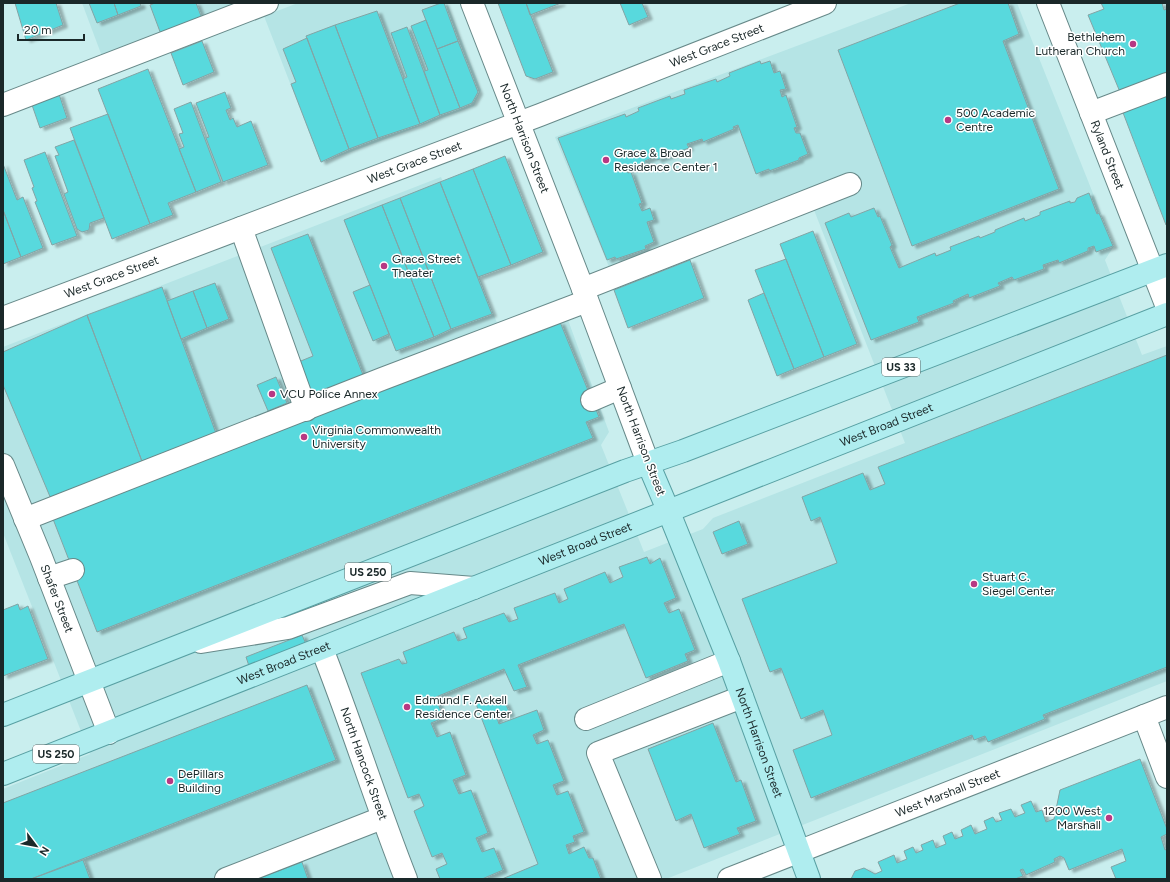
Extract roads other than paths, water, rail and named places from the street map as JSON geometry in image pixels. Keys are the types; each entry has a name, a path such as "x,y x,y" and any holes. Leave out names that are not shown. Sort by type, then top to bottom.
{"main road":[{"name":"US 33","path":"648,464 1160,268"},
{"name":"West Broad Street","path":"3,774 1167,314"},
{"name":"North Harrison Street","path":"648,464 729,661 810,879"},
{"name":"US 250","path":"3,714 625,471 648,464"}],"street":[{"path":"3,105 267,3"},
{"name":"North Harrison Street","path":"472,3 585,295 648,464"},
{"name":"West Grace Street","path":"3,318 518,123 825,3"},
{"name":"Ryland Street","path":"1048,3 1091,113 1160,268 1167,307"},
{"path":"1091,113 1167,84"},
{"path":"16,511 306,410 850,184"},
{"path":"241,228 306,410"},
{"path":"592,400 620,388"},
{"name":"Shafer Street","path":"3,465 16,511 49,578 109,733"},
{"path":"49,578 73,570"},
{"path":"180,646 288,628 410,583 474,588"},
{"name":"North Hancock Street","path":"322,649 356,741 382,818 406,879"},
{"path":"586,719 729,661"},
{"path":"650,879 598,753 742,697"},
{"name":"West Marshall Street","path":"729,879 1167,707"},
{"path":"1144,716 1167,777"},
{"path":"226,879 382,818"}],"place":[{"name":"Bethlehem Lutheran Church","path":"1133,44"},
{"name":"500 Academic Centre","path":"948,120"},
{"name":"Grace & Broad Residence Center 1","path":"606,160"},
{"name":"Grace Street Theater","path":"384,266"},
{"name":"VCU Police Annex","path":"272,394"},
{"name":"Virginia Commonwealth University","path":"304,437"},
{"name":"Stuart C. Siegel Center","path":"974,584"},
{"name":"Edmund F. Ackell Residence Center","path":"407,707"},
{"name":"DePillars Building","path":"170,781"},
{"name":"1200 West Marshall","path":"1109,818"}]}
